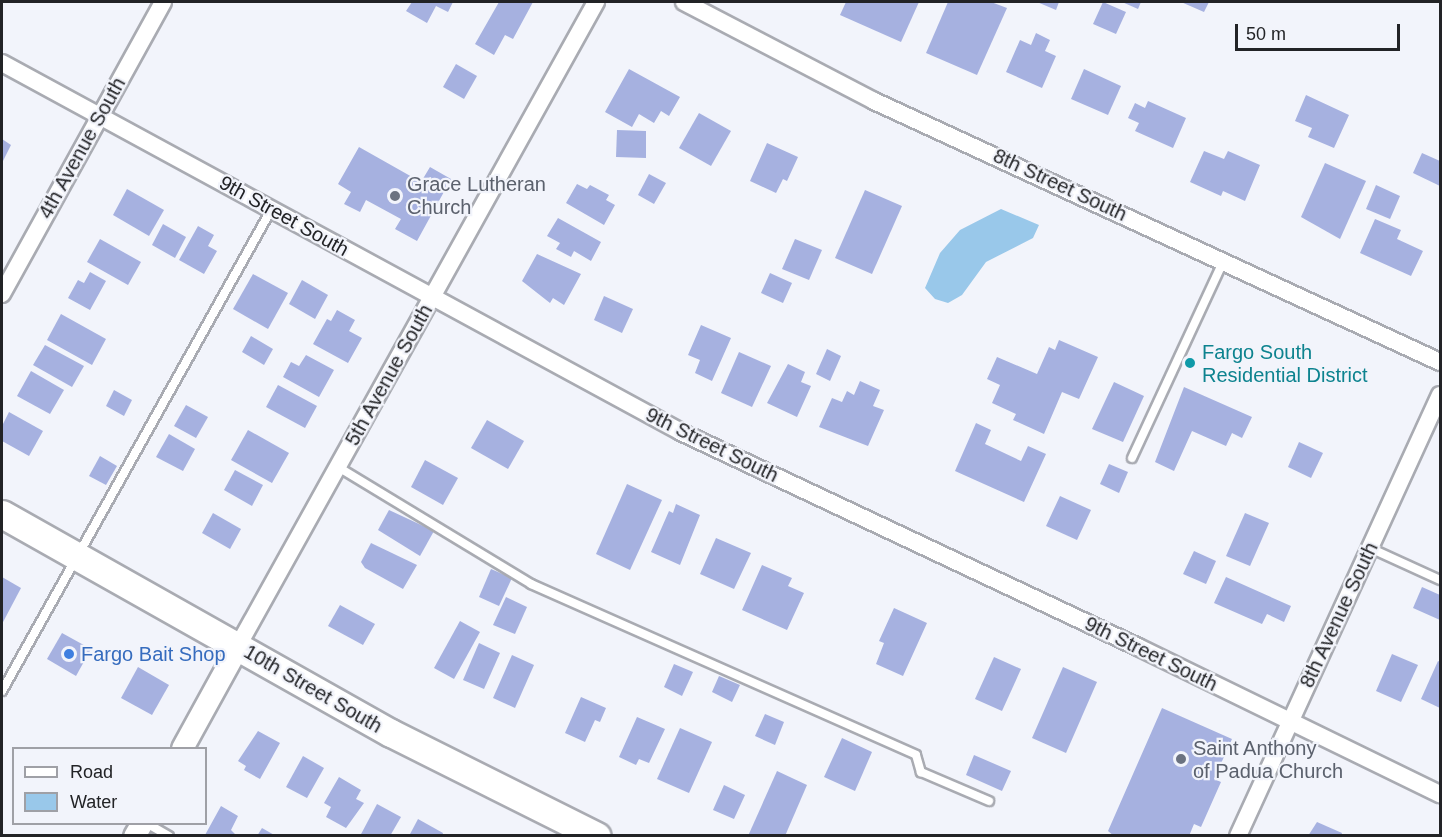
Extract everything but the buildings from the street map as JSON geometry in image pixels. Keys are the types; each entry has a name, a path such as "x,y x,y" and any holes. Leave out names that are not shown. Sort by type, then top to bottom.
{"main road":[{"name":"10th Street South","path":"2,514 402,739 597,836"}],"street":[{"name":"4th Avenue South","path":"2,294 163,2"},
{"name":"5th Avenue South","path":"183,747 596,2"},
{"name":"8th Street South","path":"684,2 874,101 1440,362"},
{"name":"9th Street South","path":"2,63 681,432 1440,794"},
{"name":"8th Avenue South","path":"1238,836 1440,395"}],"lane":[{"path":"2,691 271,210"},
{"path":"1132,458 1223,262"},
{"path":"338,467 531,584 916,755 921,772 989,801"},
{"path":"1370,548 1440,580"},
{"path":"150,825 169,836"}],"water":[{"path":"1001,209 1039,225 1033,238 986,262 962,295 948,303 935,299 925,288 940,253 960,230"}],"place":[{"name":"Grace Lutheran Church","path":"395,196"},
{"name":"Fargo South Residential District","path":"1190,363"},
{"name":"Fargo Bait Shop","path":"69,654"},
{"name":"Saint Anthony of Padua Church","path":"1181,759"}]}
